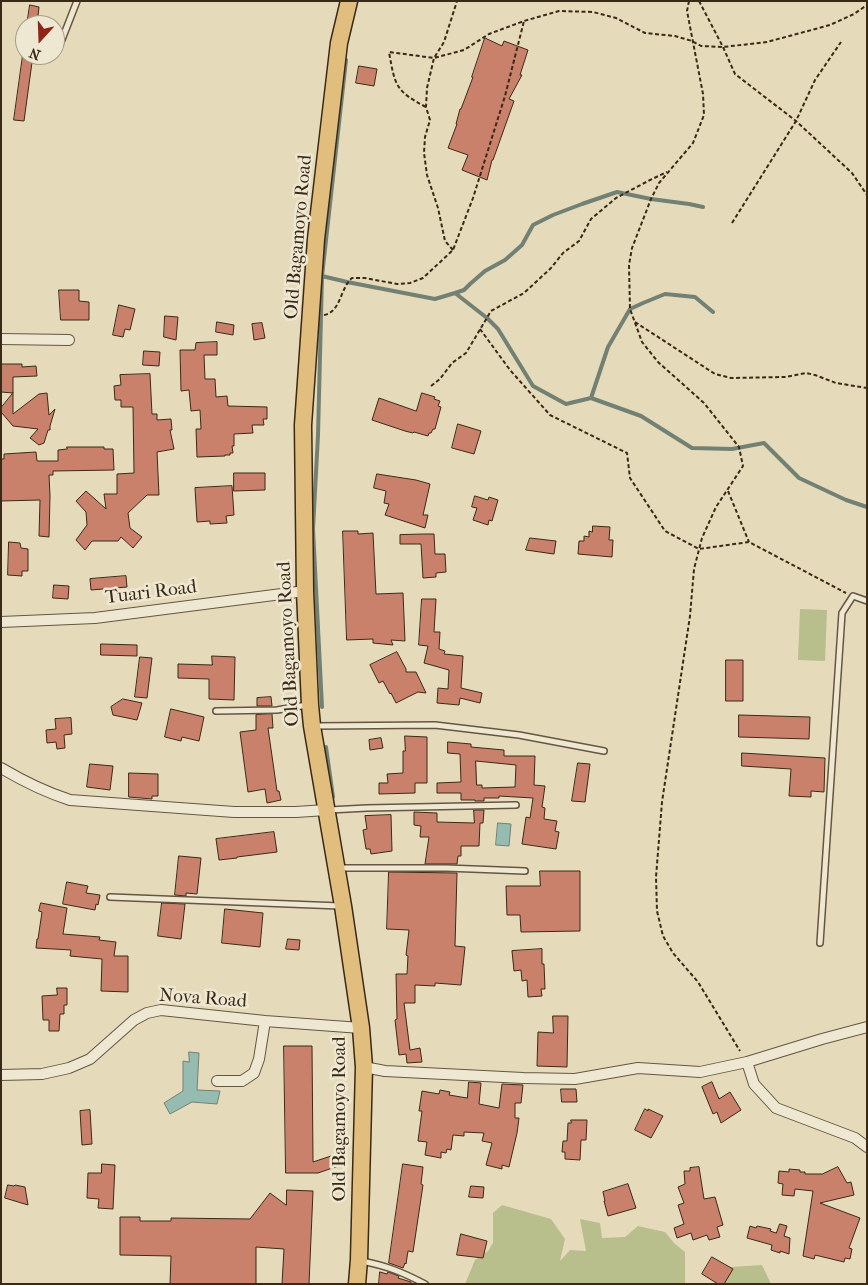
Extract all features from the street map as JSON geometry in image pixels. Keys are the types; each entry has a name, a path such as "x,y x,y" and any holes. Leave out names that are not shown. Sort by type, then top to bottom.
{"main road":[{"name":"Old Bagamoyo Road","path":"348,1 339,43 316,239 303,425 305,591 310,705 326,810 344,906 361,1028 364,1067 357,1284"}],"street":[{"path":"1,339 69,340"},
{"name":"Tuari Road","path":"1,622 95,618 305,591"},
{"path":"1,768 48,793 70,800 234,812 326,810"},
{"name":"Nova Road","path":"1,1075 42,1074 69,1068 90,1059 134,1020 147,1013 161,1010 265,1021 361,1028"},
{"path":"217,1081 242,1080 254,1073 259,1059 265,1021"},
{"path":"364,1067 385,1070 523,1078 575,1079 638,1068 700,1072 747,1062 822,1038 867,1027"},
{"path":"747,1062 754,1084 776,1108 855,1138 867,1147"}],"lane":[{"path":"65,32 77,1"},
{"path":"820,943 842,613 853,596 867,601"},
{"path":"216,711 277,710 310,705"},
{"path":"312,726 435,726 519,734 604,751"},
{"path":"326,810 516,805"},
{"path":"337,868 446,868 525,871"},
{"path":"110,897 344,906"},
{"path":"359,1260 385,1265 425,1284"}],"path":[{"path":"453,250 445,241 438,208 427,175 424,137 430,120 426,108 427,88 434,58 444,42 456,1"},
{"path":"689,1 687,11 703,94 704,115 693,143 659,183 632,248 629,265 630,309 642,342 658,362 704,403 739,448 743,466 716,507 702,538 694,569 690,616 662,802 656,877 657,910 663,936 673,953 698,982 747,1062"},
{"path":"699,1 735,74 796,121 852,173 867,195"},
{"path":"426,108 410,99 401,91 394,80 389,52 434,58 464,50 489,34 559,11 593,12 616,18 645,33 674,36 692,41 701,46 723,47 767,42 830,25 867,6"},
{"path":"312,316 330,314 336,306 347,282 352,278 365,278 397,284 410,283 423,278 453,250 473,198 505,96 524,21"},
{"path":"732,223 796,121 815,80 841,42"},
{"path":"431,386 440,379 452,363 466,353 491,311 524,293 551,268 563,253 579,240 592,219 616,198 670,171"},
{"path":"634,321 715,374 731,378 785,377 806,373 836,383 867,388"},
{"path":"480,328 510,370 550,415 627,453 630,478 665,531 699,549 749,542 853,596"},
{"path":"727,490 749,542"}],"green space":[{"path":"800,609 827,610 825,661 798,660"},
{"path":"502,1205 551,1219 565,1239 560,1261 570,1250 586,1251 580,1219 600,1223 602,1238 625,1237 638,1226 665,1232 685,1252 685,1284 465,1284 475,1260 488,1251 493,1243 493,1213"},
{"path":"762,1265 771,1284 719,1284 731,1267"}],"water":[{"path":"498,823 511,824 509,846 496,845"},
{"path":"189,1052 199,1053 197,1090 220,1091 217,1104 192,1102 170,1114 164,1103 183,1091 183,1061 189,1062"}],"building":[{"path":"30,5 39,7 38,15 28,15"},
{"path":"485,38 502,46 504,41 528,50 520,75 522,75 509,99 514,101 492,160 487,180 462,170 468,155 448,148"},
{"path":"22,65 32,65 24,121 14,120"},
{"path":"359,66 377,69 374,86 356,83"},
{"path":"59,290 79,290 79,301 89,302 89,320 61,320"},
{"path":"119,305 135,309 130,330 125,329 123,337 113,335"},
{"path":"165,316 178,317 176,340 164,337"},
{"path":"217,322 234,325 233,335 216,332"},
{"path":"262,323 265,338 254,340 252,324"},
{"path":"217,342 217,355 204,355 205,379 215,379 216,397 227,396 228,406 267,407 267,419 263,419 264,425 252,425 253,433 234,434 233,453 230,453 230,455 197,457 196,429 201,429 200,410 191,411 189,390 181,391 180,350 195,350 196,343"},
{"path":"144,351 160,352 159,366 143,365"},
{"path":"1,364 22,364 22,367 36,366 37,376 13,377 13,393 1,392"},
{"path":"150,374 152,414 157,414 157,420 171,419 172,430 170,430 174,449 157,452 159,495 147,495 128,513 130,528 142,537 133,548 121,537 118,541 92,541 85,550 76,540 87,525 86,512 76,501 86,491 106,509 104,494 117,494 117,474 134,473 133,407 121,407 121,400 115,400 114,386 121,385 120,375"},
{"path":"13,393 13,414 39,394 47,393 49,415 55,409 50,430 48,430 44,443 39,445 30,438 38,429 13,426 1,412 1,408"},
{"path":"422,393 435,397 434,399 440,401 438,406 441,407 435,429 428,436 405,431 372,420 379,398 416,411"},
{"path":"458,424 481,431 474,454 452,448"},
{"path":"67,447 104,447 104,449 113,449 114,470 53,471 53,475 49,475 49,537 39,536 40,500 1,501 1,459 4,459 4,454 36,452 37,461 58,461 58,450 67,449"},
{"path":"234,473 265,473 265,490 234,491"},
{"path":"377,474 430,484 423,515 428,515 425,528 385,515 389,504 384,503 386,491 374,488"},
{"path":"232,486 234,515 226,516 227,523 210,524 210,521 197,522 195,488"},
{"path":"475,496 488,500 489,497 498,500 492,521 489,520 488,525 473,520 477,508 472,507"},
{"path":"593,526 610,527 609,540 613,540 612,557 578,554 579,541 584,541 584,536 589,537 589,531 592,532"},
{"path":"343,531 358,531 358,534 373,533 376,594 403,593 405,641 391,640 393,645 373,643 373,639 347,640"},
{"path":"434,534 435,554 445,554 446,572 436,573 436,577 423,578 421,544 400,544 400,535"},
{"path":"530,538 556,541 554,554 526,550"},
{"path":"9,542 20,543 21,548 28,549 28,571 22,571 22,576 8,575"},
{"path":"126,576 127,587 91,590 90,579"},
{"path":"54,585 69,586 68,599 53,598"},
{"path":"422,599 436,599 434,632 440,632 439,649 445,651 444,654 463,656 461,688 482,693 480,703 460,698 459,705 437,703 438,688 448,689 449,670 424,663 428,646 419,645"},
{"path":"101,644 137,645 137,656 101,655"},
{"path":"397,652 406,672 416,672 426,693 418,692 396,703 383,681 379,683 370,665"},
{"path":"212,656 235,657 234,700 209,699 209,679 178,678 178,664 212,665"},
{"path":"140,657 152,658 147,698 135,697"},
{"path":"726,660 743,660 743,701 726,701"},
{"path":"271,697 272,706 257,706 257,698"},
{"path":"123,699 142,703 137,720 113,715 111,707"},
{"path":"171,709 204,717 199,741 182,737 181,741 165,737"},
{"path":"272,714 273,728 268,728 277,791 279,791 281,800 267,803 265,789 248,792 240,732 256,730 256,715"},
{"path":"739,715 810,717 809,739 739,737"},
{"path":"71,718 72,734 64,735 65,748 57,749 56,742 47,743 46,730 56,729 55,719"},
{"path":"405,736 427,737 427,783 415,783 415,793 379,794 379,783 388,783 387,774 403,773"},
{"path":"381,738 383,748 370,750 369,740"},
{"path":"448,742 471,744 471,747 504,750 504,756 535,756 534,785 545,786 542,807 545,808 544,819 557,821 555,831 559,832 556,849 522,844 526,817 530,818 533,798 499,796 499,798 484,798 484,801 475,801 461,800 461,793 437,793 437,783 461,782 460,754 448,753","holes":["476,761 516,765 515,787 482,788 482,785 477,785"]},
{"path":"742,753 825,758 824,792 811,791 811,797 789,796 791,769 742,766"},
{"path":"578,763 590,764 585,802 572,801"},
{"path":"90,764 113,766 110,790 87,787"},
{"path":"129,773 158,774 158,796 152,796 152,799 129,797"},
{"path":"474,810 484,810 483,823 480,823 479,846 461,846 461,856 458,856 457,864 425,864 429,837 420,837 421,826 414,825 414,812 437,813 437,822 474,823"},
{"path":"391,815 392,851 371,854 370,849 366,849 363,830 367,829 365,816"},
{"path":"274,832 277,852 219,860 216,839"},
{"path":"179,856 201,858 197,894 175,895"},
{"path":"540,871 580,871 580,931 521,932 520,915 507,915 506,886 540,886"},
{"path":"389,872 457,873 455,946 465,947 461,985 435,983 435,986 415,985 415,1003 404,1003 410,1050 420,1048 422,1062 407,1063 406,1054 399,1055 395,1020 397,1019 396,974 407,974 408,956 406,955 409,930 387,929"},
{"path":"67,882 88,886 86,893 100,895 95,910 63,904"},
{"path":"41,903 67,908 63,934 100,937 99,940 116,942 114,956 128,956 128,992 101,991 102,959 70,956 71,950 36,948 42,912 39,911"},
{"path":"162,903 185,904 181,939 158,936"},
{"path":"225,909 263,913 260,947 222,943"},
{"path":"288,939 300,940 299,950 286,949"},
{"path":"542,949 545,989 541,989 542,996 528,997 527,980 522,981 521,970 514,971 512,951"},
{"path":"57,988 67,988 67,1005 64,1005 64,1014 60,1014 59,1031 49,1031 49,1020 43,1020 42,996 57,995"},
{"path":"553,1016 568,1016 567,1067 537,1066 538,1032 553,1033"},
{"path":"284,1046 312,1046 313,1162 337,1154 341,1165 318,1173 286,1173"},
{"path":"469,1082 481,1083 479,1104 499,1108 502,1084 523,1085 521,1103 515,1103 515,1118 519,1118 509,1167 502,1165 502,1169 486,1165 492,1143 482,1141 484,1133 464,1132 464,1136 453,1135 451,1150 447,1149 446,1153 441,1152 441,1158 425,1155 427,1142 418,1141 422,1111 419,1111 422,1091 439,1094 440,1090 450,1092 449,1095 467,1098"},
{"path":"712,1082 719,1099 730,1092 741,1110 721,1123 717,1112 713,1114 702,1087"},
{"path":"561,1089 576,1089 577,1102 562,1102"},
{"path":"645,1109 663,1116 651,1138 635,1130"},
{"path":"90,1110 92,1144 82,1145 80,1111"},
{"path":"571,1120 587,1120 586,1140 581,1140 580,1160 565,1159 565,1152 562,1152 563,1141 567,1141 568,1123 571,1123"},
{"path":"102,1164 115,1165 113,1209 98,1208 99,1199 87,1198 88,1173 101,1173"},
{"path":"403,1164 423,1167 421,1184 423,1185 413,1252 408,1251 406,1264 403,1268 389,1263"},
{"path":"699,1167 704,1199 715,1197 723,1225 717,1227 720,1237 709,1240 707,1235 693,1240 691,1233 677,1238 674,1228 684,1224 678,1205 684,1203 678,1187 685,1184 684,1171 690,1171 690,1168"},
{"path":"838,1167 847,1183 851,1182 854,1195 820,1203 860,1218 849,1248 852,1249 850,1259 845,1258 844,1262 815,1255 814,1259 803,1256 813,1191 795,1189 794,1196 782,1195 783,1184 778,1183 779,1171 789,1172 789,1169 800,1170 800,1172 805,1172 805,1174 822,1174"},
{"path":"628,1184 636,1208 608,1216 603,1192"},
{"path":"8,1185 25,1187 28,1205 5,1198"},
{"path":"471,1186 484,1187 483,1198 469,1197"},
{"path":"287,1190 313,1191 309,1284 282,1284 284,1249 256,1247 256,1284 170,1284 171,1256 120,1255 120,1217 140,1217 140,1221 171,1221 171,1218 250,1219 270,1193 286,1205"},
{"path":"780,1224 787,1226 784,1236 790,1238 789,1254 771,1250 772,1245 747,1238 750,1226 771,1229 770,1231 776,1233"},
{"path":"461,1234 487,1241 483,1258 457,1255"},
{"path":"712,1257 733,1269 724,1284 718,1284 702,1274"},
{"path":"380,1272 387,1274 388,1272 399,1276 398,1278 411,1282 411,1284 379,1284"}],"waterway":[{"path":"322,276 346,60"},
{"path":"455,293 464,290 485,271 505,260 522,245 533,225 582,204 617,192 703,207"},
{"path":"322,707 313,529 318,435 322,276 435,299 455,293 498,329 533,386 566,404 591,398 641,416 692,448 732,449 764,443 799,478 846,500 867,507"},
{"path":"591,398 608,347 630,309 665,294 695,297 713,312"},
{"path":"326,747 333,797"}]}
